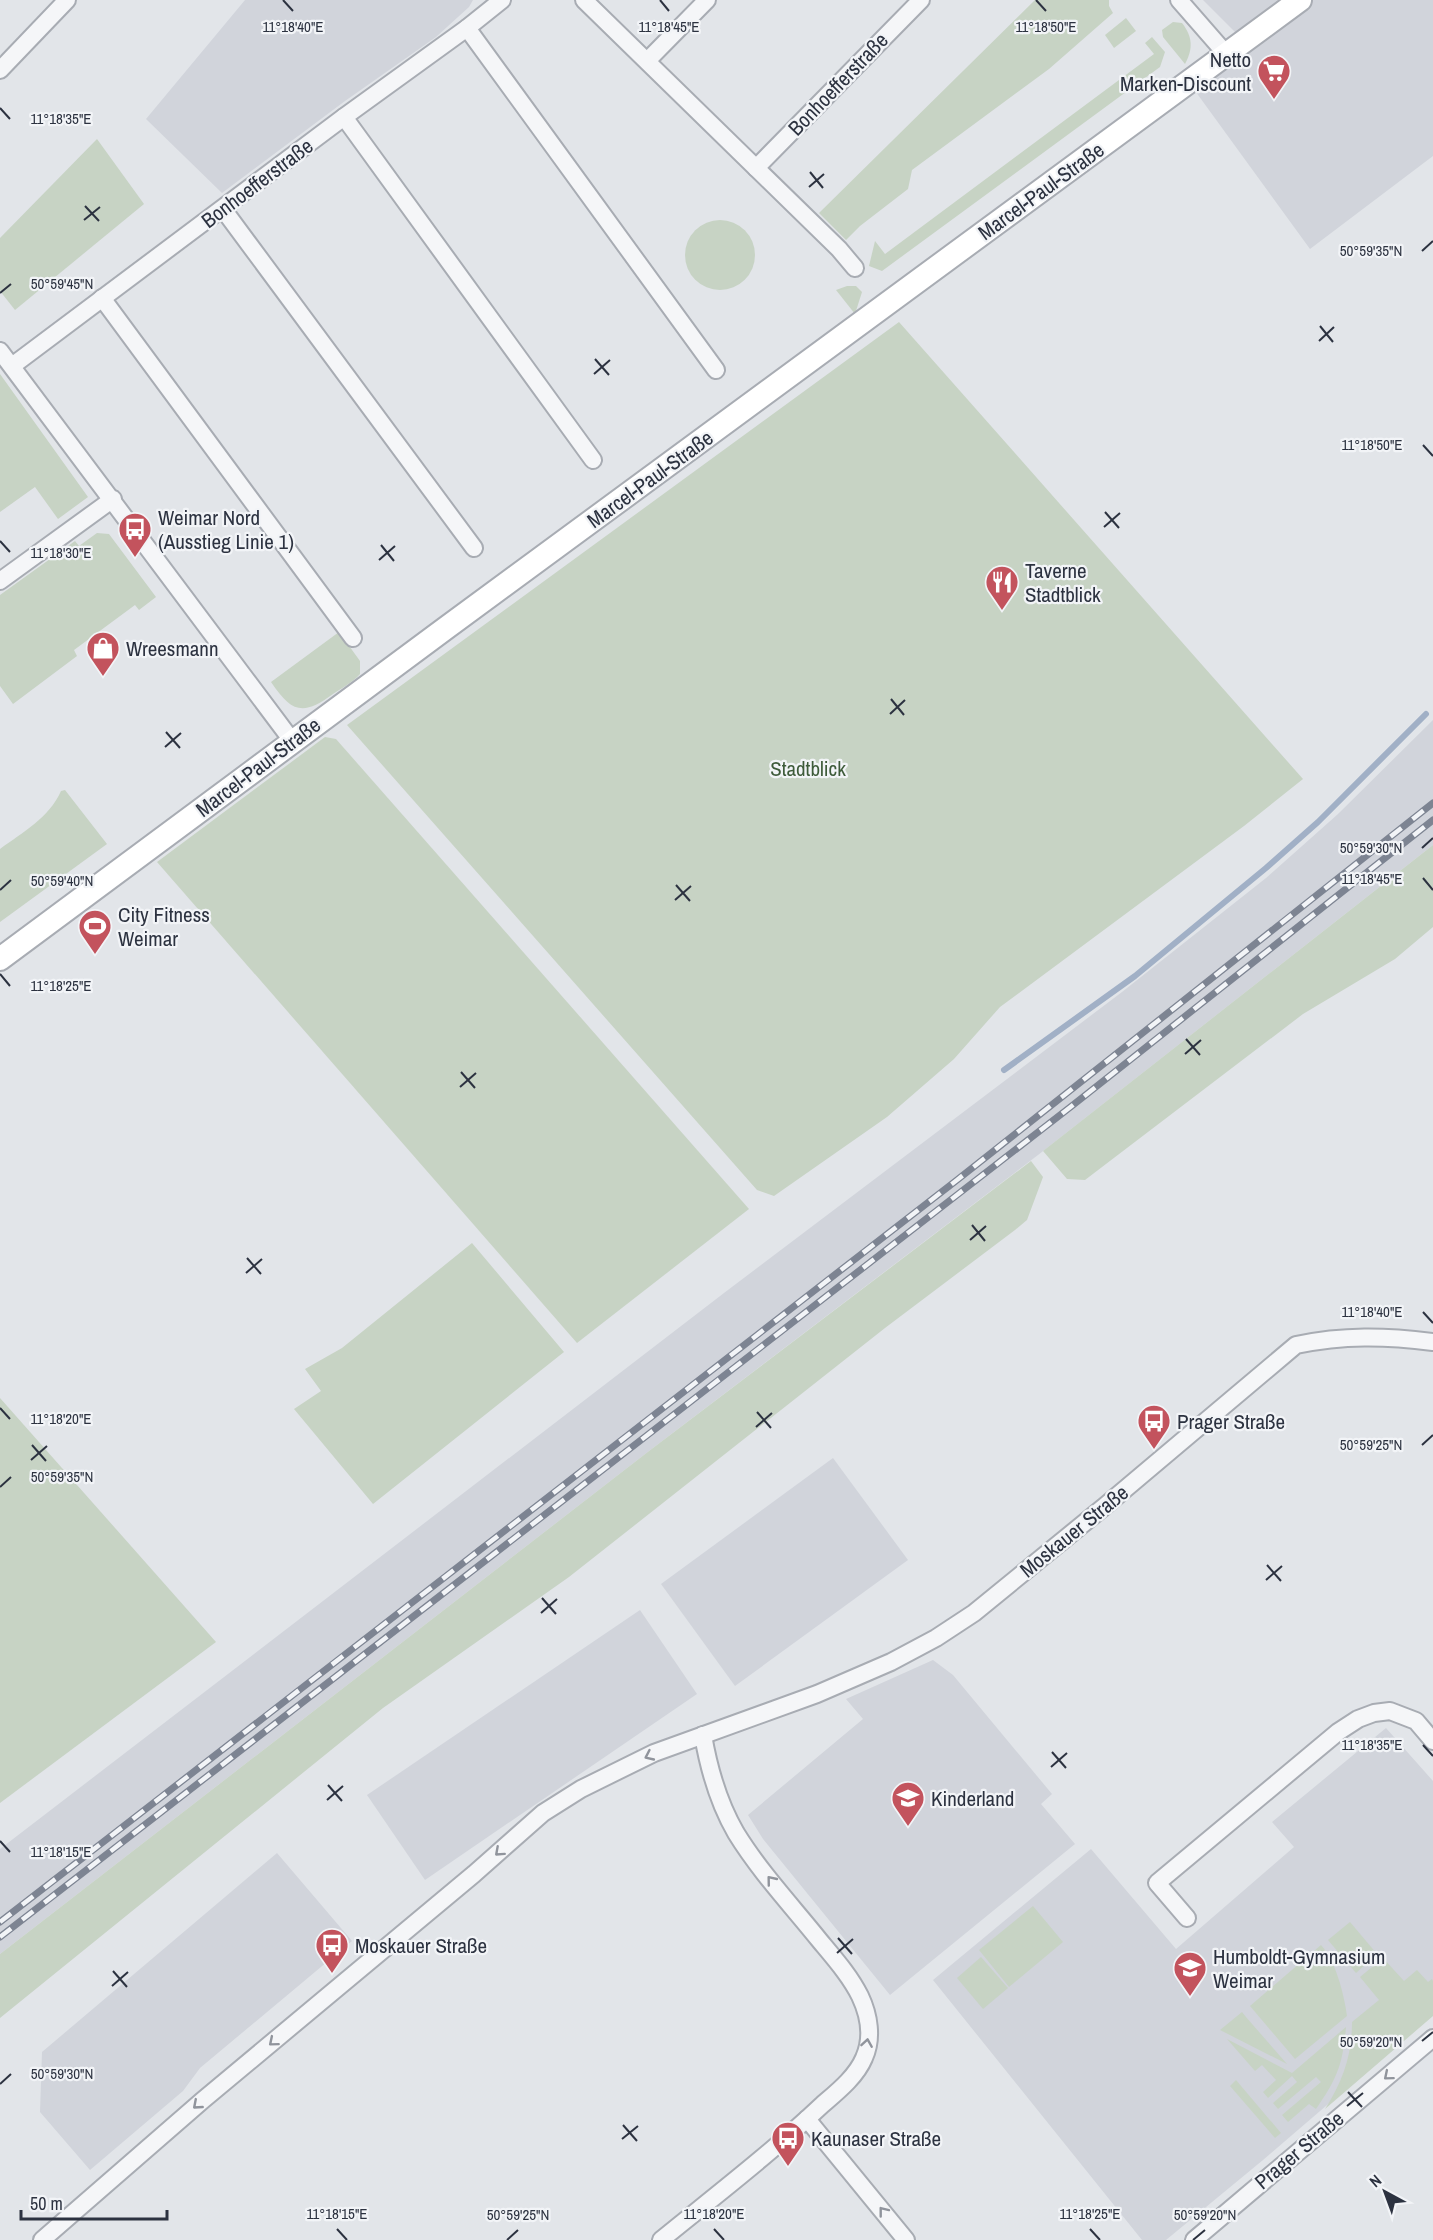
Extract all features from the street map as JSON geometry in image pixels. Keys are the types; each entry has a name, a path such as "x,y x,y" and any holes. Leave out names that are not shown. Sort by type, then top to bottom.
{"street":[{"path":"0,70 67,0"},
{"name":"Bonhoefferstraße","path":"12,366 502,0"},
{"path":"584,0 839,249 855,268"},
{"path":"647,61 706,0"},
{"name":"Bonhoefferstraße","path":"756,168 921,0"},
{"path":"1179,0 1227,55"},
{"name":"Marcel-Paul-Straße","path":"0,959 1300,0"},
{"path":"467,28 716,370"},
{"path":"345,117 594,459"},
{"path":"223,210 474,548"},
{"path":"102,298 353,638"},
{"path":"0,351 293,741"},
{"path":"0,581 112,499"},
{"name":"Moskauer Straße","path":"42,2240 203,2100 543,1814 581,1789 654,1753 817,1694 891,1662 936,1638 974,1613 1296,1345 1328,1338 1380,1337 1433,1342"},
{"path":"1187,1918 1157,1883 1338,1731 1358,1719 1374,1713 1390,1711 1416,1721 1433,1741"},
{"path":"662,2240 807,2119 853,2076 864,2058 869,2040 868,2019 861,1998 849,1976 737,1835 723,1809 714,1785 703,1735"},
{"name":"Prager Straße","path":"1194,2240 1433,2038"},
{"path":"807,2119 906,2240"}],"shaded area":[{"path":"245,0 473,0 469,7 436,37 345,101 222,193 146,119"},
{"path":"1203,0 1433,0 1433,156 1310,249 1185,77 1239,36"},
{"path":"1433,720 1433,845 1038,1155 649,1451 0,1954 0,1849 724,1293 1122,992 1266,878 1338,814"},
{"path":"833,1458 908,1560 735,1686 661,1584"},
{"path":"640,1610 697,1694 425,1880 367,1795"},
{"name":"Kinderland","path":"933,1660 953,1675 1052,1794 1041,1804 1075,1844 890,1995 763,1839 748,1815 863,1719 846,1699"},
{"name":"Humboldt-Gymnasium Weimar","path":"1386,1728 1433,1781 1433,2014 1166,2240 1142,2240 933,1980 1091,1849 1176,1949 1294,1847 1272,1822"},
{"path":"277,1853 352,1941 200,2068 183,2091 90,2170 40,2112 42,2052"}],"green space":[{"path":"1035,0 1109,0 1113,13 1049,69 912,170 908,189 860,226 846,240 819,213"},
{"path":"1126,18 1136,31 1114,48 1105,35"},
{"path":"1173,22 1182,23 1190,38 1190,48 1185,64 1163,37 1162,30"},
{"path":"1152,37 1165,52 1160,67 882,271 869,266 875,241 885,254 1154,54 1145,43"},
{"path":"97,139 144,204 15,310 0,291 0,238"},
{"path":"720,220 733,223 745,230 752,242 755,255 752,268 745,280 733,287 720,290 707,287 695,280 688,268 685,255 688,242 695,230 707,223"},
{"path":"856,286 862,292 855,314 836,290"},
{"name":"Stadtblick","path":"899,322 1303,779 1244,826 1000,1007 954,1059 887,1117 774,1196 757,1190 347,725"},
{"path":"0,374 88,497 58,519 35,487 0,512"},
{"path":"97,533 109,534 156,597 139,610 135,605 74,650 77,656 13,704 0,686 0,595 75,541 79,546"},
{"path":"339,632 360,661 360,674 314,706 299,708 285,700 271,682"},
{"path":"325,737 336,739 749,1209 577,1343 157,862"},
{"path":"65,790 107,844 0,922 0,849 42,817 56,801 61,791"},
{"path":"1433,845 1433,927 1395,959 1303,1014 1085,1180 1067,1179 1043,1151"},
{"path":"1031,1161 1043,1177 1027,1220 1015,1230 885,1328 569,1577 383,1708 0,2018 0,1954 649,1451"},
{"path":"472,1243 564,1352 373,1504 294,1409 321,1391 305,1369 342,1348"},
{"path":"0,1398 216,1642 0,1803"},
{"path":"1033,1906 1063,1942 1009,1987 979,1950"},
{"path":"1350,1922 1377,1954 1356,1973 1328,1940"},
{"path":"1321,1945 1335,1969 1347,2016 1295,2059 1250,2006"},
{"path":"981,1957 1008,1988 983,2009 957,1978"},
{"path":"1383,1958 1404,1981 1417,1970 1428,1982 1432,1979 1433,2016 1325,2109 1337,2088 1345,2067 1352,2022 1379,2000 1360,1977"},
{"path":"1242,2012 1246,2017 1287,2064 1220,2030"},
{"path":"1346,2027 1341,2061 1329,2089 1316,2109 1309,2104 1288,2122 1282,2115 1321,2082 1316,2077 1278,2109 1273,2103 1297,2082 1292,2076 1268,2098 1263,2092 1276,2080 1262,2065 1255,2071 1227,2039 1292,2073"},
{"path":"1236,2080 1281,2133 1275,2138 1230,2086"}],"waterway":[{"path":"1004,1070 1135,976 1266,868 1318,822 1426,714"}],"railway":[{"path":"0,1922 957,1180 1433,803"},
{"path":"0,1937 1073,1105 1433,820"}],"place":[{"name":"Netto Marken-Discount","path":"1274,100"},
{"name":"Weimar Nord (Ausstieg Linie 1)","path":"135,558"},
{"name":"Taverne Stadtblick","path":"1002,611"},
{"name":"Wreesmann","path":"103,677"},
{"name":"City Fitness Weimar","path":"95,955"},
{"name":"Prager Straße","path":"1154,1450"},
{"name":"Kinderland","path":"908,1827"},
{"name":"Moskauer Straße","path":"332,1974"},
{"name":"Humboldt-Gymnasium Weimar","path":"1190,1997"},
{"name":"Kaunaser Straße","path":"788,2167"}]}
